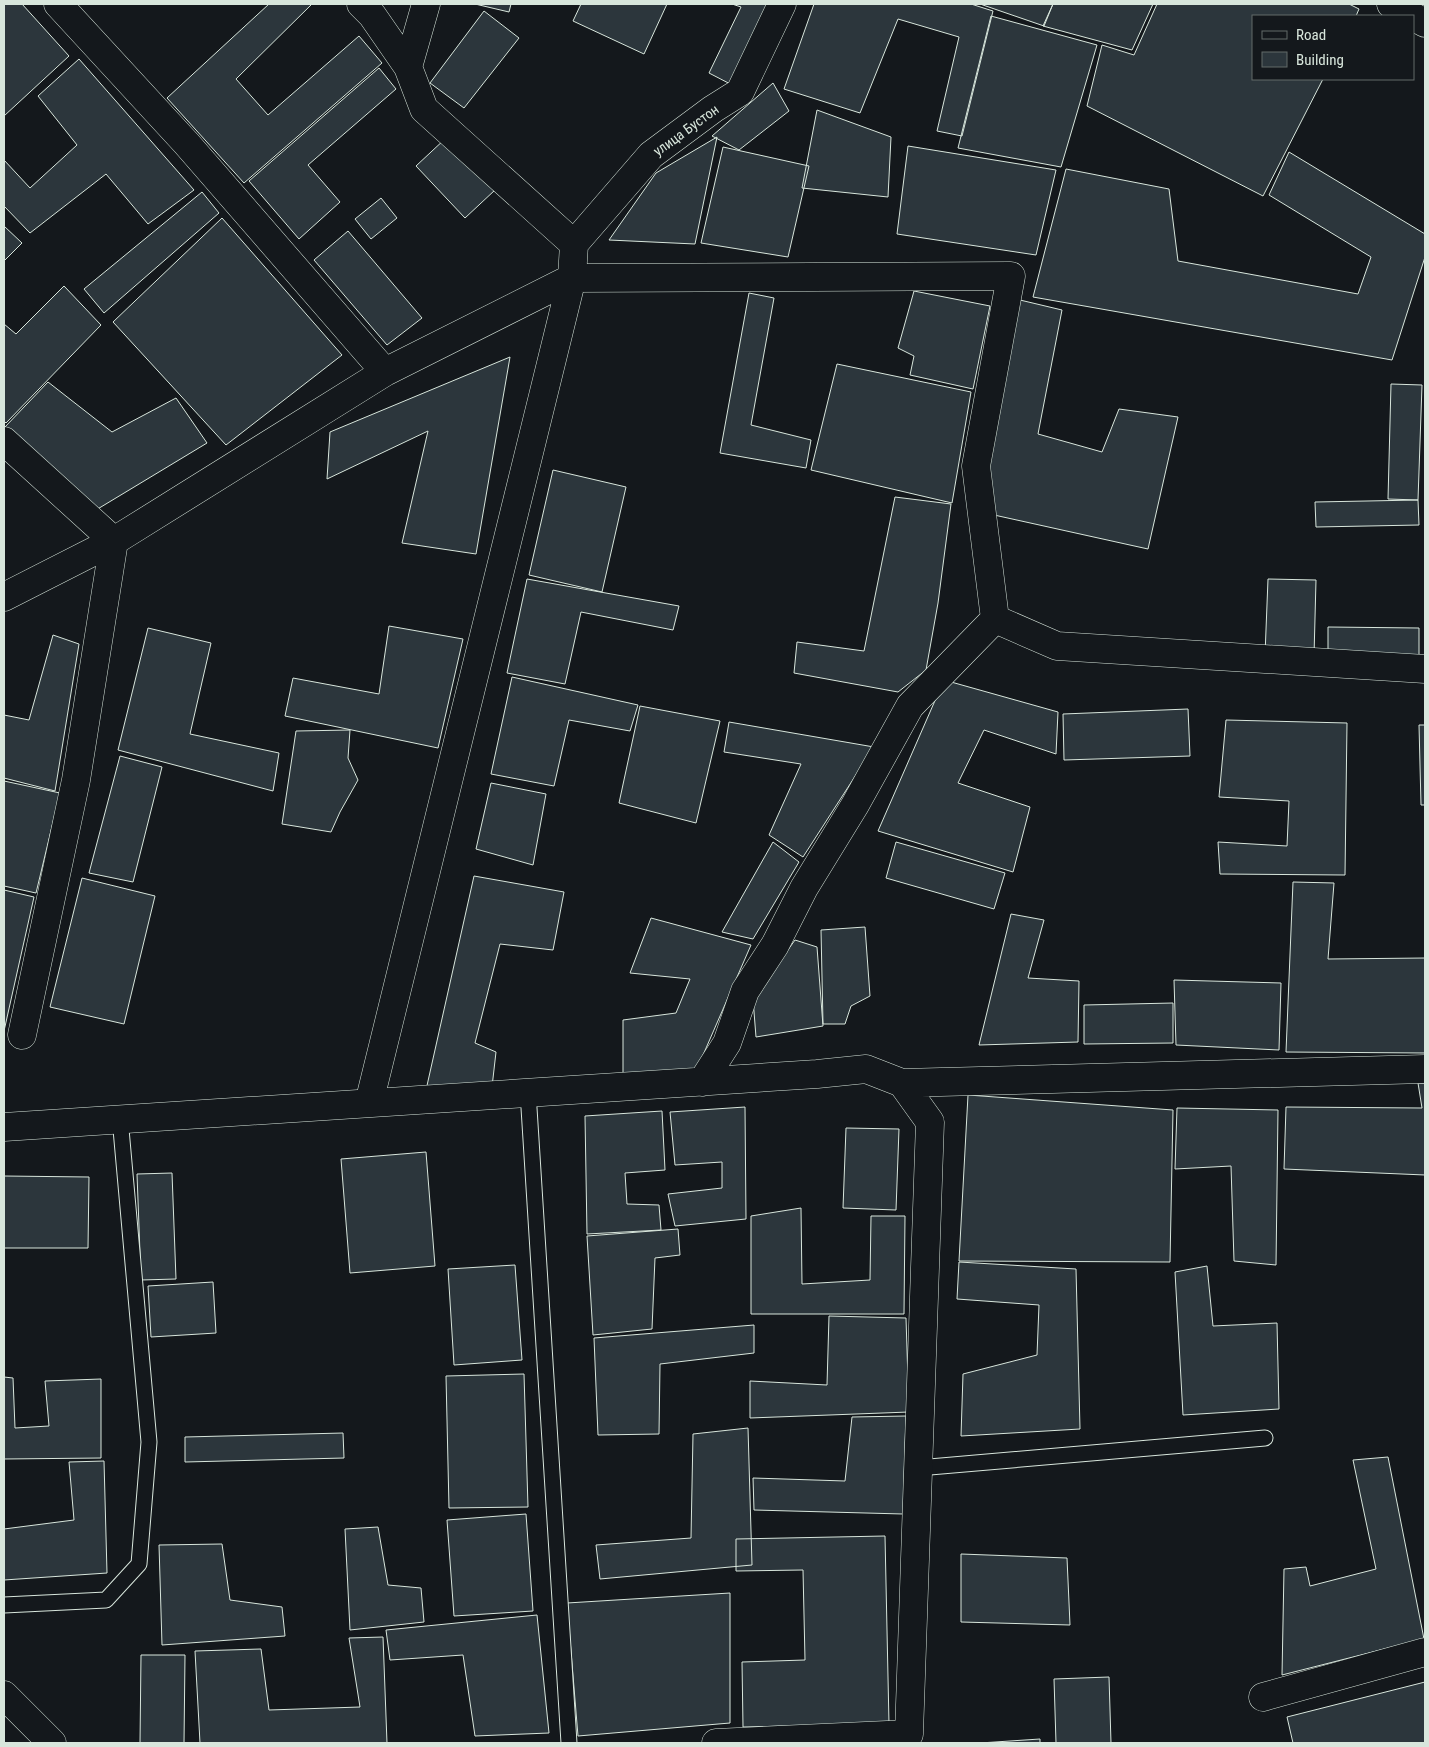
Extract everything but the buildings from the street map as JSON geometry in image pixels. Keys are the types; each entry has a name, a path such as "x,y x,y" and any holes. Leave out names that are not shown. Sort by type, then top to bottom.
{"street":[{"path":"58,4 187,144 385,372"},
{"path":"361,4 372,14 408,67 424,109 574,244 572,278 369,1103"},
{"path":"408,67 426,4"},
{"name":"улица Бустон","path":"574,244 651,155 713,109 740,92 782,4"},
{"path":"1391,4 1411,15"},
{"path":"1414,17 1425,23"},
{"path":"4,597 114,541 385,372 572,278 1011,276 976,466 995,619"},
{"path":"4,441 114,541"},
{"path":"22,1035 76,780 114,541"},
{"path":"995,619 1057,646 1425,669"},
{"path":"702,1082 727,1043 745,991 774,945 804,888 855,805 910,706 995,619"},
{"path":"4,1127 120,1118 702,1082 866,1069 902,1082 1425,1069"},
{"path":"716,1743 909,1734 930,1122 902,1082"},
{"path":"1263,1697 1425,1652"},
{"path":"4,1695 52,1743"}],"lane":[{"path":"528,1092 569,1743"},
{"path":"4,1605 106,1600 139,1564 149,1442 120,1118"},
{"path":"918,1468 1265,1438"}]}
